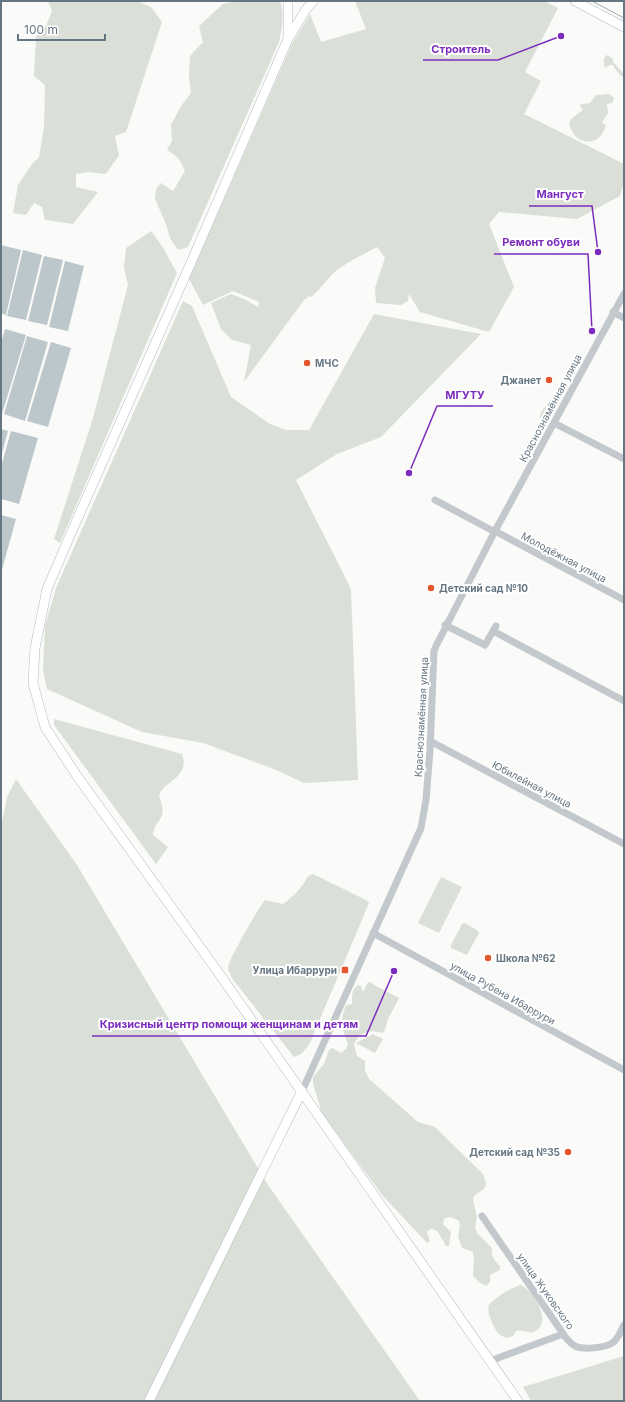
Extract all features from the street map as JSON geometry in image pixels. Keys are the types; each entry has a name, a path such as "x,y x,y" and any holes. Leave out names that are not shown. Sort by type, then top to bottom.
{"main road":[{"path":"288,1 288,40"},
{"path":"312,1 288,40 47,589 35,648 33,683 45,727 77,776 302,1091 518,1401"},
{"path":"575,1 624,27"},
{"path":"150,1401 302,1091"}],"street":[{"name":"Краснознамённая улица","path":"302,1091 421,828 426,800 434,651 445,625 495,531 624,294"},
{"path":"613,312 624,318"},
{"path":"554,423 624,459"},
{"name":"Молодёжная улица","path":"435,500 624,600"},
{"path":"445,625 485,645 494,628 624,701"},
{"name":"Юбилейная улица","path":"430,741 624,844"},
{"name":"улица Рубена Ибаррури","path":"373,933 624,1070"},
{"name":"улица Жуковского","path":"482,1216 563,1334 573,1345 579,1348 592,1348 613,1343 624,1325"},
{"path":"490,1362 563,1334"}],"shaded area":[{"path":"48,1 137,1 151,7 162,22 126,132 115,136 119,155 106,174 88,172 76,174 76,187 98,192 73,224 45,220 42,207 34,203 26,215 13,213 18,185 32,164 39,157 44,128 45,85 34,76 36,37 46,26 52,11"},
{"path":"236,1 280,1 283,16 279,42 188,247 178,250 170,238 166,224 155,199 156,189 161,183 173,191 185,171 178,158 167,150 172,141 171,125 181,106 191,93 189,77 190,56 203,42 199,26 223,4"},
{"path":"355,1 544,1 558,8 525,72 541,81 524,114 624,164 624,182 620,196 577,219 499,212 489,224 514,287 489,332 420,312 409,294 408,301 401,305 376,303 375,288 385,258 377,247 337,270 315,294 304,300 244,382 251,345 232,340 221,329 211,303 231,294 258,307 259,302 233,291 203,305 189,279 292,44 310,14 321,42 366,29"},
{"path":"607,55 612,58 614,63 624,74 623,76 621,76 613,65 605,68 604,58"},
{"path":"608,94 614,99 612,103 607,104 608,113 603,121 603,124 606,125 603,133 593,141 587,142 581,140 572,131 569,123 572,118 583,110 580,106 581,104 590,103 596,95"},
{"path":"151,231 162,246 177,273 60,543 54,539 93,418 128,285 124,267 126,248"},
{"path":"1,245 21,250 6,315 1,313"},
{"path":"23,250 42,255 26,320 7,316"},
{"path":"44,256 63,260 47,325 28,321"},
{"path":"65,261 84,266 68,331 49,327"},
{"path":"183,301 192,306 231,397 270,424 286,430 309,430 374,314 481,334 381,437 337,454 296,480 351,589 358,780 304,783 274,769 203,743 142,732 47,689 43,670 45,626 56,588"},
{"path":"5,329 26,335 2,414 1,343"},
{"path":"27,336 48,342 25,421 4,414"},
{"path":"51,342 71,348 48,427 27,421"},
{"path":"544,407 549,409 544,419 539,417"},
{"path":"1,429 8,431 1,457"},
{"path":"11,431 38,438 19,504 1,499 1,467"},
{"path":"1,515 16,519 1,573"},
{"path":"54,719 182,754 184,764 181,772 159,795 163,812 155,827 153,835 168,847 156,864 54,725"},
{"path":"16,779 77,865 268,1185 420,1401 1,1401 1,827 7,797"},
{"path":"313,874 366,900 369,903 309,1045 301,1054 294,1057 231,977 228,968 238,944 265,900 283,904 297,892 308,876"},
{"path":"441,877 462,887 439,933 418,923"},
{"path":"465,923 479,933 467,955 451,948 451,945 462,924"},
{"path":"368,982 399,998 387,1021 383,1033 366,1032 360,1036 354,1044 357,1056 365,1061 365,1070 369,1079 418,1122 435,1127 483,1174 486,1183 485,1188 474,1196 473,1200 477,1217 475,1227 477,1233 492,1248 493,1258 500,1266 500,1270 490,1275 490,1282 486,1286 480,1283 473,1276 473,1252 462,1248 458,1236 460,1225 459,1221 451,1217 444,1219 443,1224 451,1232 449,1246 446,1246 438,1232 433,1229 430,1229 427,1232 430,1241 427,1243 383,1196 321,1111 313,1083 313,1077 324,1064 329,1050 332,1048 341,1053 346,1049 348,1045 342,1025 344,1011 346,1005 352,1004 352,994 354,989 358,985 361,986 363,992"},
{"path":"373,1034 383,1039 375,1053 356,1043"},
{"path":"521,1285 526,1288 540,1307 542,1322 540,1328 534,1332 516,1331 513,1336 507,1338 497,1332 491,1320 488,1308 495,1299"},
{"path":"624,1356 624,1401 531,1401 523,1387"}],"tram line":[{"path":"592,1 624,18"}],"place":[{"name":"Строитель","path":"561,36"},
{"name":"Мангуст","path":"598,252"},
{"name":"Ремонт обуви","path":"592,331"},
{"name":"МЧС","path":"307,363"},
{"name":"Джанет","path":"549,380"},
{"name":"МГУТУ","path":"409,473"},
{"name":"Детский сад №10","path":"431,588"},
{"name":"Школа №62","path":"488,958"},
{"name":"Улица Ибаррури","path":"345,970"},
{"name":"Кризисный центр помощи женщинам и детям","path":"394,971"},
{"name":"Детский сад №35","path":"568,1152"}]}
